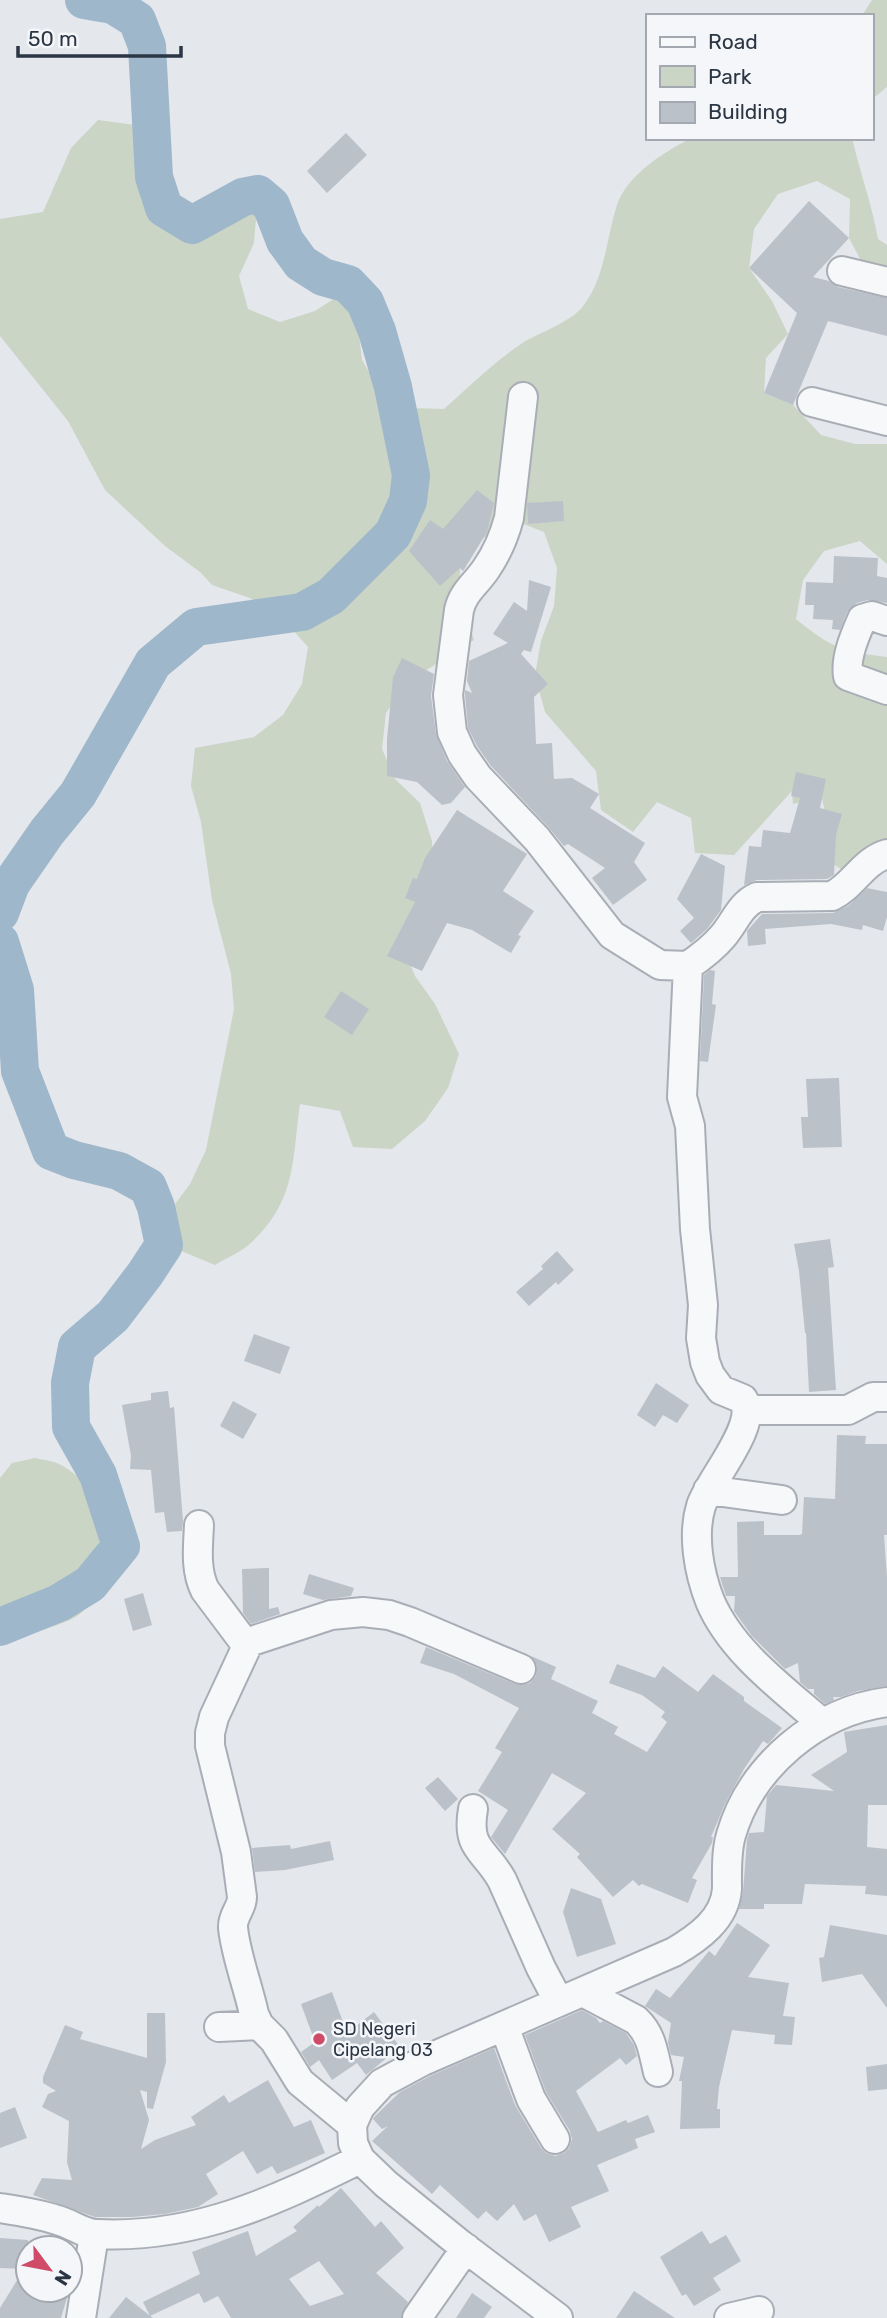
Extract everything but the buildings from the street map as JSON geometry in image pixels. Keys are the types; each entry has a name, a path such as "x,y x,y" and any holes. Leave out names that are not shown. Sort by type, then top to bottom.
{"street":[{"path":"842,271 887,282"},
{"path":"523,397 509,518 504,537 485,572 462,599 448,695 452,732 462,754 478,777 537,839 612,936 660,965 688,966 714,946 746,903 757,897 832,896 872,861 887,854"},
{"path":"811,402 887,421"},
{"path":"887,621 872,616 862,619 847,671 848,676 854,680 887,690"},
{"path":"688,966 682,1097 690,1126 695,1229 704,1305 701,1338 710,1375 721,1390 743,1399 747,1410 743,1429 701,1507 696,1531 702,1575 724,1627 744,1652 822,1723"},
{"path":"747,1410 848,1410 873,1397 887,1398"},
{"path":"708,1490 782,1500"},
{"path":"200,1525 200,1580 246,1643 247,1651 227,1686 214,1717 210,1746 236,1852 242,1904 233,1917 234,1934 254,2014 300,2082 352,2125"},
{"path":"246,1643 331,1615 363,1612 389,1615 410,1622 521,1669"},
{"path":"558,2318 386,2184 360,2159 353,2143 352,2125 360,2108 382,2083 415,2064 674,1952 692,1941 711,1924 726,1898 730,1837 738,1814 770,1766 822,1723 854,1708 887,1702"},
{"path":"473,1809 471,1832 475,1844 496,1868 541,1968 571,1997 636,2020 649,2036 658,2072"},
{"path":"219,2027 259,2025"},
{"path":"504,2026 531,2099 555,2139"},
{"path":"1,2202 60,2220 94,2235 153,2233 219,2220 253,2209 360,2159"},
{"path":"81,2318 94,2235"},
{"path":"417,2318 466,2248"},
{"path":"729,2318 759,2311"}],"green space":[{"path":"872,0 887,0 887,87 873,98 873,14 863,14"},
{"path":"98,120 135,125 140,161 141,200 163,226 196,244 223,221 257,207 254,243 239,276 248,309 280,322 315,311 343,293 358,325 362,360 380,390 409,408 444,409 511,351 578,311 597,281 622,194 638,174 669,150 687,140 853,140 878,239 887,245 887,284 866,270 849,238 850,199 817,181 778,194 754,229 749,268 772,301 788,334 766,358 764,393 793,405 821,435 855,444 887,444 887,564 860,541 824,551 803,580 796,619 838,647 887,657 887,871 860,881 828,861 827,822 822,798 793,804 792,791 734,855 695,853 691,818 657,802 633,832 601,810 596,771 545,712 535,675 541,641 554,606 557,568 544,532 511,519 461,554 459,592 474,640 406,683 386,713 382,749 395,779 420,803 432,841 433,879 402,945 415,976 435,1004 459,1054 448,1088 425,1121 392,1149 353,1147 340,1111 300,1104 290,1178 277,1210 267,1226 248,1246 215,1265 179,1250 170,1211 190,1184 206,1150 234,1009 231,974 212,900 201,822 191,786 195,748 254,737 283,715 302,684 308,647 283,619 250,598 212,585 105,490 68,421 0,336 0,219 43,212 71,148"},
{"path":"35,1458 61,1465 89,1487 113,1519 121,1539 121,1548 109,1579 81,1613 54,1626 0,1642 0,1478 12,1463"}],"waterway":[{"path":"0,913 11,884 47,832 78,794 153,663 196,627 302,612 331,596 393,534 408,501 411,475 393,387 377,331 365,302 348,284 323,277 301,263 285,241 271,205 258,194 243,197 192,225 164,208 154,177 147,46 137,20 113,5 84,0"},
{"path":"0,942 15,990 20,1071 51,1151 74,1160 119,1171 148,1187 156,1207 164,1245 113,1316 77,1347 70,1383 71,1427 98,1475 121,1546 90,1584 59,1603 0,1627"}],"place":[{"name":"SD Negeri Cipelang 03","path":"319,2039"}]}
